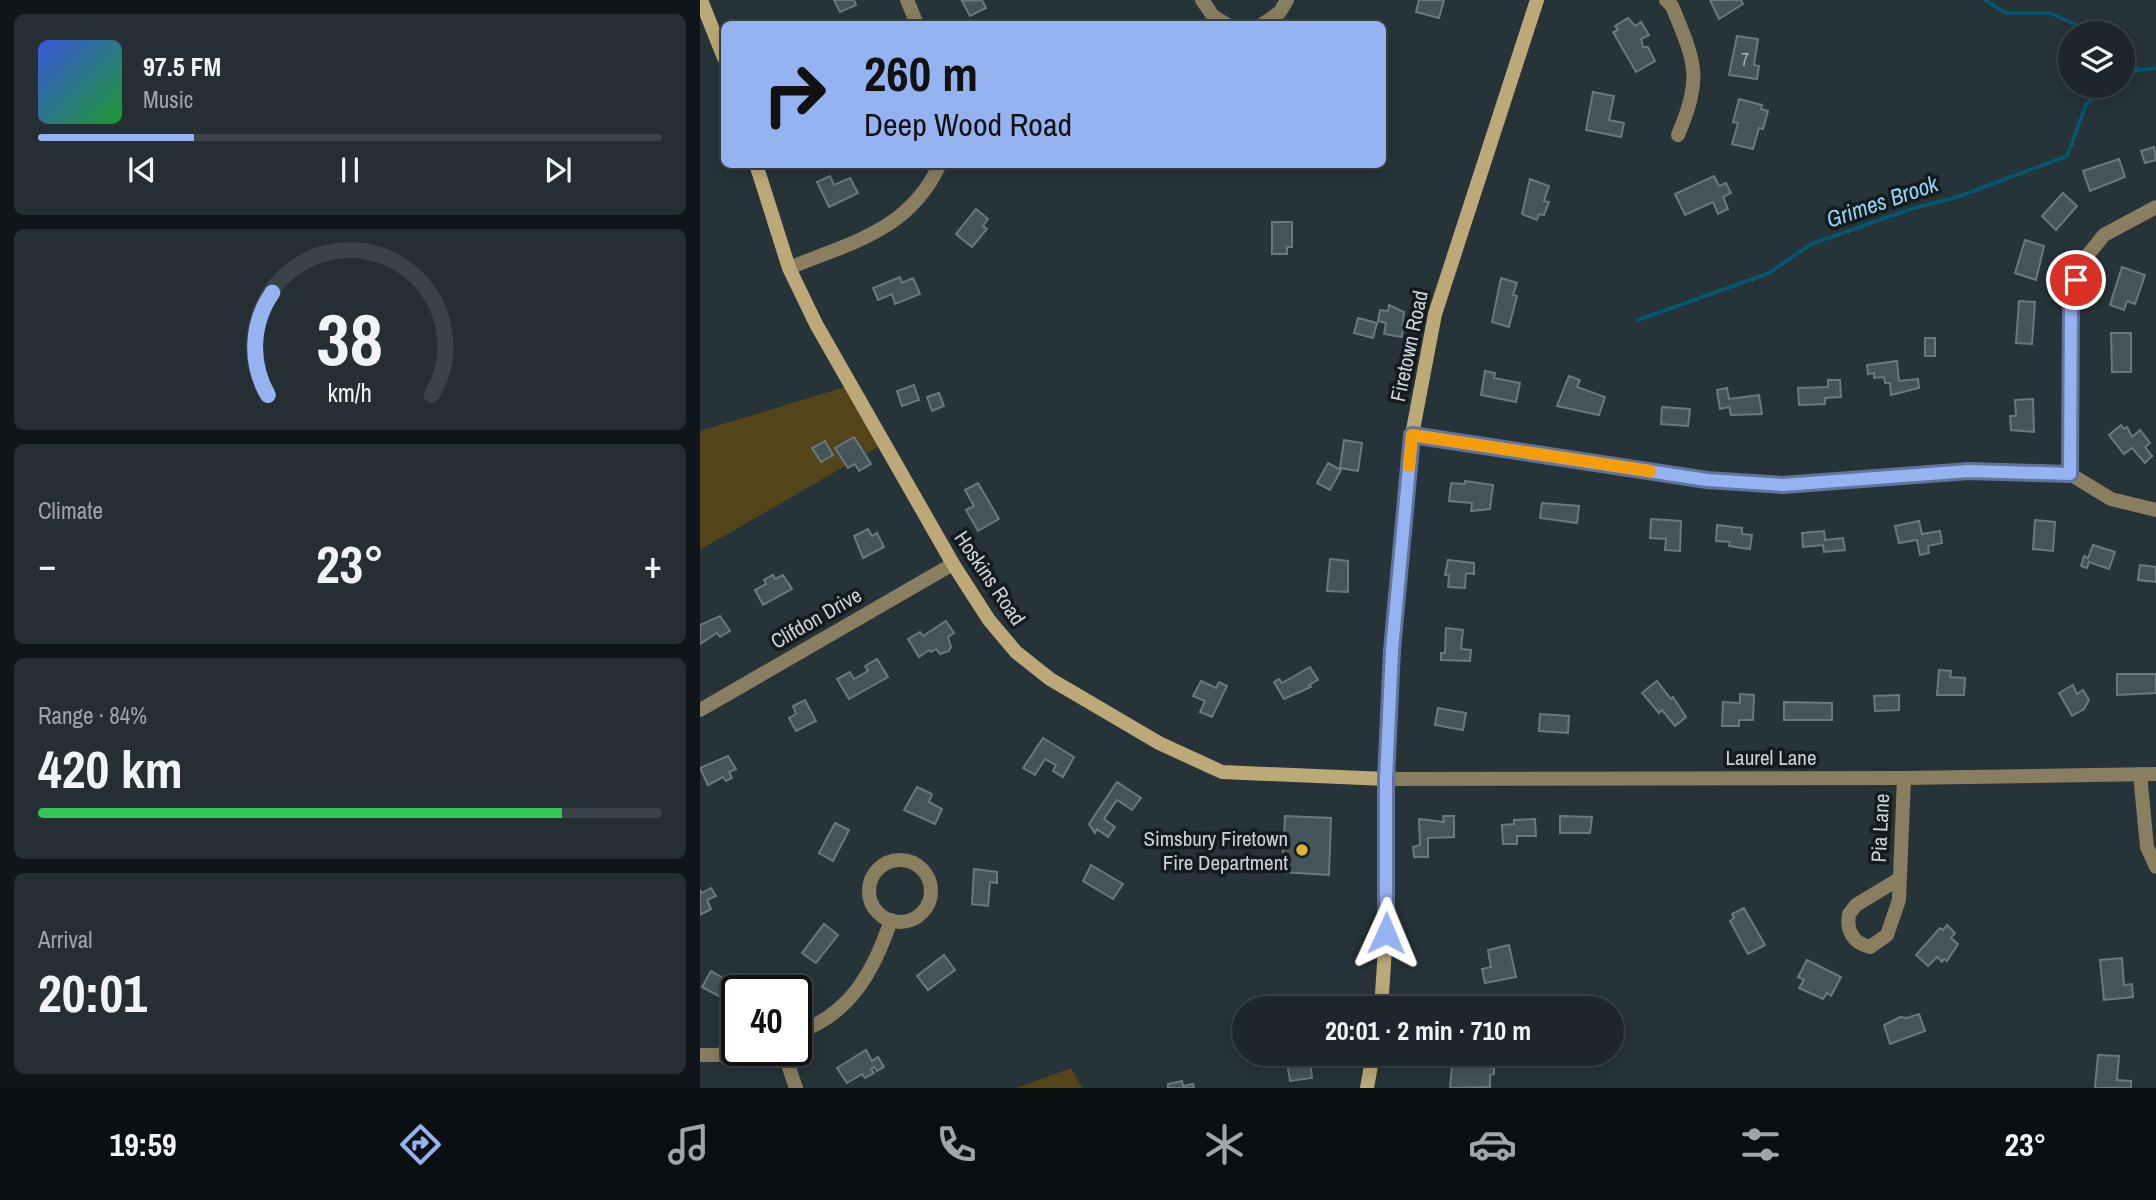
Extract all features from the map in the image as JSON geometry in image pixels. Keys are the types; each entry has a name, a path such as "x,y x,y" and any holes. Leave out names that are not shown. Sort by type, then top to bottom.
{"street":[{"path":"701,0 721,50"},
{"path":"907,0 916,21"},
{"path":"1202,0 1213,16 1221,21"},
{"path":"1267,21 1280,12 1287,0"},
{"name":"Firetown Road","path":"1382,996 1387,920 1386,779 1392,650 1412,435 1435,314 1537,0"},
{"path":"1666,0 1672,6 1693,58 1692,102 1678,135"},
{"name":"Hoskins Road","path":"757,168 789,268 816,324 953,564 989,620 1016,652 1050,679 1159,743 1208,768 1249,775 1386,779"},
{"path":"789,268 899,219 925,194 938,168"},
{"path":"2070,474 2071,297 2082,262 2104,234 2156,206"},
{"path":"1412,435 1707,480 1783,485 1969,471 2070,474 2111,499 2156,510"},
{"name":"Clifdon Drive","path":"700,710 953,564"},
{"path":"2140,774 2147,847 2156,863"},
{"name":"Laurel Lane","path":"1386,779 1903,779 2156,774"},
{"name":"Pia Lane","path":"1899,879 1856,905 1849,914 1849,930 1853,938 1862,945 1870,947 1880,942 1891,929 1899,901 1903,844 1903,779"},
{"path":"907,861 916,865 927,877 929,899 919,915 901,922 891,920 874,908 869,887 878,869 887,863 907,861"},
{"path":"812,1026 844,1005 864,984 875,965 891,920"},
{"path":"700,1055 721,1054"},
{"path":"788,1066 796,1088"},
{"path":"1367,1088 1371,1066"}],"shaded area":[{"path":"845,387 878,447 700,550 700,431"},
{"path":"1071,1068 1082,1088 1016,1088"}],"building":[{"path":"834,0 854,0 856,5 840,12"},
{"path":"982,0 986,8 970,16 962,1"},
{"path":"1419,0 1444,0 1439,18 1416,12"},
{"path":"1710,0 1741,0 1743,4 1719,19"},
{"path":"1628,18 1635,26 1641,22 1649,35 1641,39 1643,47 1648,47 1655,61 1636,72 1613,32 1618,30 1615,26"},
{"path":"1737,36 1758,39 1754,65 1759,66 1757,79 1729,75"},
{"path":"1593,92 1614,96 1609,120 1624,123 1621,137 1586,130"},
{"path":"1739,99 1762,105 1761,109 1768,111 1763,129 1759,128 1753,149 1732,144 1738,123 1733,122"},
{"path":"2154,147 2156,160 2145,163 2141,151"},
{"path":"2119,159 2125,177 2090,191 2083,171"},
{"path":"830,176 834,185 850,178 858,193 829,207 817,182"},
{"path":"1714,176 1719,186 1726,183 1731,193 1723,197 1728,209 1718,214 1713,202 1685,215 1675,194"},
{"path":"1530,179 1549,186 1544,201 1549,202 1544,215 1539,214 1537,220 1522,214"},
{"path":"2063,193 2077,206 2056,230 2042,216"},
{"path":"976,209 988,219 983,226 987,229 972,247 956,234"},
{"path":"1272,222 1292,222 1292,247 1287,247 1287,254 1272,254"},
{"path":"2025,240 2044,246 2036,280 2015,273"},
{"path":"2122,267 2145,275 2135,304 2127,301 2124,310 2110,305"},
{"path":"900,277 902,283 913,278 920,294 895,304 892,294 878,300 873,288"},
{"path":"1501,278 1517,283 1513,295 1517,296 1509,327 1492,322"},
{"path":"2019,301 2035,302 2032,344 2016,343"},
{"path":"1389,305 1404,312 1402,337 1384,334 1386,323 1378,321 1380,310 1388,311"},
{"path":"1358,318 1377,323 1373,338 1354,333"},
{"path":"2111,333 2131,333 2131,372 2112,372"},
{"path":"1925,338 1935,338 1935,356 1925,356"},
{"path":"1897,361 1899,381 1918,379 1919,388 1891,395 1890,383 1885,383 1884,377 1874,378 1874,373 1868,374 1867,365"},
{"path":"1485,371 1495,373 1494,378 1520,383 1516,402 1481,395"},
{"path":"1569,376 1580,380 1577,387 1605,397 1599,415 1557,406"},
{"path":"1828,380 1840,380 1841,397 1825,398 1825,404 1799,405 1798,388 1828,387"},
{"path":"914,385 919,400 902,406 897,391"},
{"path":"1727,388 1729,399 1759,395 1762,414 1731,415 1729,407 1720,409 1717,390"},
{"path":"939,393 944,406 932,411 927,397"},
{"path":"2033,399 2034,432 2011,430 2010,416 2016,416 2015,400"},
{"path":"1662,407 1690,409 1688,426 1661,424"},
{"path":"2121,425 2124,429 2127,427 2132,437 2140,430 2150,443 2145,447 2152,456 2145,463 2132,448 2124,454 2109,435"},
{"path":"854,437 871,464 859,471 855,464 848,468 835,448"},
{"path":"1344,440 1362,443 1358,471 1340,468"},
{"path":"825,441 833,455 821,462 812,448"},
{"path":"1328,463 1341,470 1330,490 1317,483"},
{"path":"1465,481 1493,485 1490,509 1471,511 1472,503 1449,501 1451,483 1465,484"},
{"path":"978,483 999,519 978,531 966,510 974,506 965,490"},
{"path":"1542,503 1579,506 1577,523 1540,518"},
{"path":"1651,519 1681,521 1680,551 1665,550 1666,539 1650,538"},
{"path":"2035,520 2055,522 2053,551 2033,549"},
{"path":"1919,521 1922,534 1940,531 1942,543 1928,546 1929,553 1920,555 1917,540 1899,543 1895,526"},
{"path":"1717,525 1742,528 1742,534 1752,535 1750,549 1729,546 1730,542 1716,541"},
{"path":"868,529 872,536 877,533 884,547 863,558 854,536"},
{"path":"1824,531 1825,540 1843,538 1845,550 1824,552 1823,545 1803,547 1802,533"},
{"path":"2093,545 2115,552 2109,569 2089,562 2087,568 2081,566 2084,556 2088,558"},
{"path":"1330,559 1348,561 1348,592 1327,591"},
{"path":"1448,560 1474,563 1474,574 1466,573 1465,588 1448,587 1449,575 1445,575"},
{"path":"2140,565 2156,567 2156,582 2138,580"},
{"path":"773,575 775,579 783,575 792,589 763,605 755,590 766,584 764,580"},
{"path":"720,616 730,631 720,637 717,633 700,644 700,625"},
{"path":"946,621 954,633 948,637 951,647 949,651 940,654 936,649 931,652 929,650 919,657 908,639 920,632 923,636"},
{"path":"1446,628 1463,630 1461,649 1471,650 1470,661 1441,660 1441,653 1445,653"},
{"path":"877,659 888,677 849,699 837,679 850,672 854,679 868,671 865,666"},
{"path":"1310,667 1318,680 1309,685 1311,687 1284,699 1274,682 1279,679 1282,683"},
{"path":"1939,670 1951,671 1950,677 1965,678 1964,695 1937,695"},
{"path":"2117,674 2156,674 2156,693 2117,695"},
{"path":"1201,681 1216,688 1219,682 1227,686 1212,717 1200,712 1205,701 1193,696"},
{"path":"1657,681 1671,699 1673,697 1686,717 1675,726 1662,710 1659,713 1642,693"},
{"path":"2073,685 2077,694 2083,690 2089,700 2084,709 2072,716 2059,693"},
{"path":"1740,694 1754,695 1753,720 1739,720 1739,726 1722,726 1723,702 1740,703"},
{"path":"1899,695 1899,710 1875,711 1874,696"},
{"path":"805,700 816,721 796,731 789,718 796,714 793,706"},
{"path":"1784,702 1832,703 1832,720 1784,720"},
{"path":"1438,708 1466,713 1463,730 1435,725"},
{"path":"1540,714 1569,716 1568,733 1539,731"},
{"path":"1043,738 1074,757 1063,777 1053,771 1056,765 1045,759 1035,775 1023,768"},
{"path":"728,756 736,769 729,772 732,778 726,781 723,777 708,785 700,768"},
{"path":"1117,782 1141,798 1132,810 1117,800 1104,819 1115,827 1108,837 1097,829 1095,833 1089,824"},
{"path":"917,787 932,794 929,802 942,809 935,824 904,810"},
{"path":"1285,816 1331,818 1329,875 1282,872"},
{"path":"1443,816 1454,816 1454,837 1428,838 1428,857 1414,857 1413,847 1420,845 1419,819 1444,822"},
{"path":"1560,816 1592,817 1590,833 1560,833"},
{"path":"1535,819 1536,836 1517,836 1517,844 1503,844 1502,825 1514,824 1514,820"},
{"path":"835,823 849,830 833,861 819,853"},
{"path":"1091,865 1123,884 1113,899 1083,881"},
{"path":"974,869 997,872 997,883 990,882 988,906 972,904"},
{"path":"711,888 716,896 707,900 711,909 700,915 700,890 702,893"},
{"path":"1744,908 1765,945 1748,954 1730,921 1734,918 1732,914"},
{"path":"824,924 838,935 816,963 802,953"},
{"path":"1947,925 1955,933 1951,938 1958,944 1947,961 1944,959 1942,962 1937,957 1928,966 1916,955 1940,928 1943,930"},
{"path":"1509,945 1516,977 1485,983 1482,969 1491,967 1488,950"},
{"path":"944,955 955,970 928,990 917,976"},
{"path":"2122,958 2124,985 2132,984 2133,997 2104,1000 2100,960"},
{"path":"1807,960 1841,977 1831,996 1827,993 1823,999 1799,988 1804,980 1798,977"},
{"path":"711,971 721,977 721,997 702,987"},
{"path":"1919,1014 1925,1031 1890,1044 1884,1025 1900,1017"},
{"path":"866,1050 872,1061 878,1057 884,1067 877,1071 874,1067 871,1069 874,1073 865,1078 862,1074 847,1083 837,1068"},
{"path":"2098,1055 2119,1056 2117,1080 2131,1081 2131,1088 2095,1088"},
{"path":"1288,1066 1310,1066 1312,1078 1290,1081"},
{"path":"1452,1066 1494,1068 1494,1074 1490,1075 1490,1087 1450,1088"},
{"path":"1182,1081 1183,1086 1193,1084 1194,1088 1168,1088 1168,1084"}],"waterway":[{"path":"1985,0 2006,13 2050,13 2068,21"},
{"path":"2135,66 2139,70"},
{"name":"Grimes Brook","path":"2135,72 2156,68"},
{"name":"Grimes Brook","path":"1638,320 1769,273 1811,244 1911,209 1957,197 2067,156 2086,105 2093,98"}],"slow traffic":[{"path":"1409,466 1412,435 1650,471"}],"place":[{"name":"Simsbury Firetown Fire Department","path":"1302,850"}],"route":[{"path":"1386,933 1386,779 1392,650 1412,435 1707,480 1783,485 1969,471 2070,474 2071,297 2076,280"}]}
